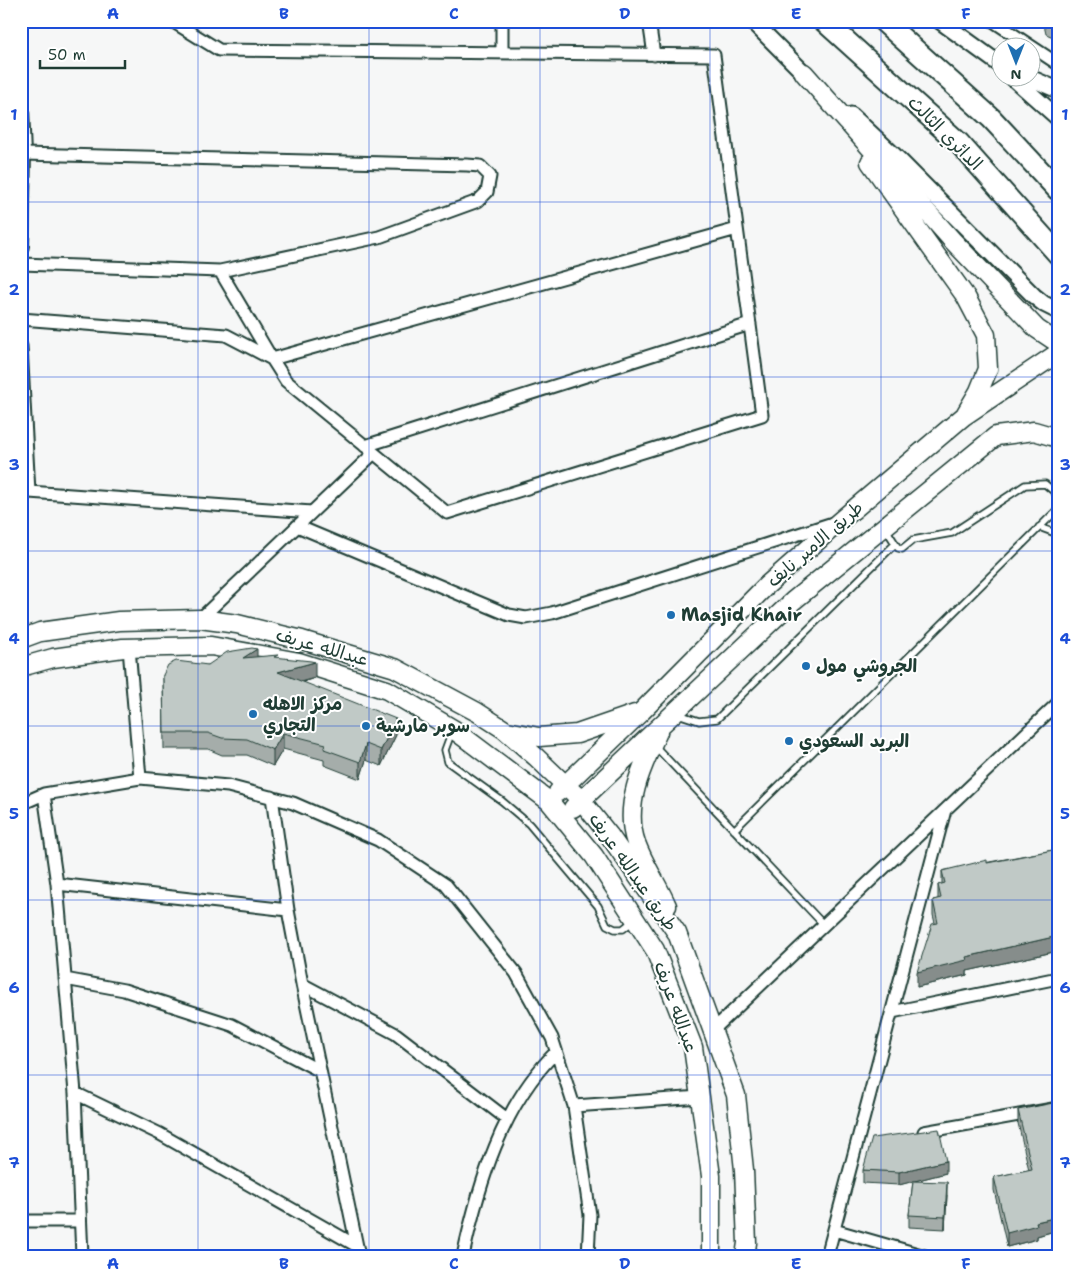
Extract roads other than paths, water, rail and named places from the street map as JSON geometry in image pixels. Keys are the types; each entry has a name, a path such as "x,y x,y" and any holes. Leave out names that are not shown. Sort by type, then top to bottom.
{"highway":[{"name":"الدائري الثالث","path":"824,21 959,143 1058,254"},
{"path":"883,21 991,118 1058,190"}],"main road":[{"path":"752,21 804,73 900,161 1034,296 1058,311"},
{"path":"940,21 992,59"},
{"path":"804,73 952,240 1038,329 1058,343"},
{"path":"1042,83 1058,90"},
{"path":"1025,88 1058,118"},
{"path":"840,113 874,167 966,297 986,335 988,369 979,391 964,416"},
{"name":"طريق الامير نايف","path":"549,801 642,712 766,586 964,416 1058,353"},
{"path":"1030,373 1058,369"},
{"name":"طريق الامير نايف","path":"563,817 793,601 996,436 1034,431 1058,438"},
{"name":"عبدالله عريف","path":"21,639 40,632 119,621 200,619 237,624 302,640 395,668 477,712 504,730 582,800"},
{"name":"عبدالله عريف","path":"21,667 53,658 129,648 211,646 299,662 386,690 453,729 549,801"},
{"path":"504,730 539,737 577,734 642,712"},
{"path":"661,725 634,791 632,825 636,844 658,883 677,933"},
{"name":"طريق عبدالله عريف","path":"582,800 609,835 677,933 713,1030"},
{"name":"طريق عبدالله عريف","path":"549,801 563,817"},
{"name":"عبدالله عريف","path":"563,817 594,856 655,950 692,1047 711,1176 711,1256"},
{"name":"عبدالله عريف","path":"713,1030 736,1095 744,1170 747,1243 745,1256"}],"street":[{"path":"172,21 219,50 714,56 762,415 447,513 286,381 220,271"},
{"path":"502,21 502,53"},
{"path":"649,21 654,55"},
{"path":"993,21 1058,64"},
{"path":"21,108 23,154 21,246"},
{"path":"21,264 220,271 379,237 478,201 487,192 490,176 480,166 467,165 23,154"},
{"path":"21,319 226,335 272,359 738,229"},
{"path":"200,619 312,512 370,450 750,324"},
{"path":"21,346 29,492 312,512"},
{"path":"297,526 509,615 526,618 552,613 840,522"},
{"path":"129,648 140,778"},
{"path":"713,1030 1058,703"},
{"path":"21,804 44,794 140,778 228,786 293,803 378,840 446,885 516,973 552,1038 574,1106 590,1215 588,1256"},
{"path":"44,794 57,884 75,1093 82,1256"},
{"path":"272,797 288,910 302,984 358,1251"},
{"path":"827,1256 862,1140 892,1012 931,878 945,810"},
{"path":"57,884 288,910"},
{"path":"892,1012 1058,978"},
{"path":"65,979 124,990 232,1025 320,1071"},
{"path":"302,984 396,1034 507,1119"},
{"path":"463,1256 473,1210 507,1119 537,1071 556,1052"},
{"path":"75,1093 160,1134 358,1251"},
{"path":"574,1106 700,1097"},
{"path":"916,1134 1058,1108"},
{"path":"21,1220 79,1221"},
{"path":"834,1230 925,1256"}],"lane":[{"path":"885,526 895,544 902,549 920,538 952,533 1025,485 1044,484 1058,495"},
{"path":"734,830 1058,509"},
{"path":"1039,527 1058,534"},
{"path":"674,712 698,721 717,719 895,544"},
{"path":"453,729 445,750 448,762 502,801 529,824 598,906 608,925 614,929 623,929 635,919"},
{"path":"653,743 824,925"}],"place":[{"name":"Masjid Khair","path":"671,615"},
{"name":"الجروشي مول","path":"806,666"},
{"name":"مركز الاهله التجاري","path":"253,714"},
{"name":"سوبر مارشية","path":"366,726"},
{"name":"البريد السعودي","path":"789,741"}]}
